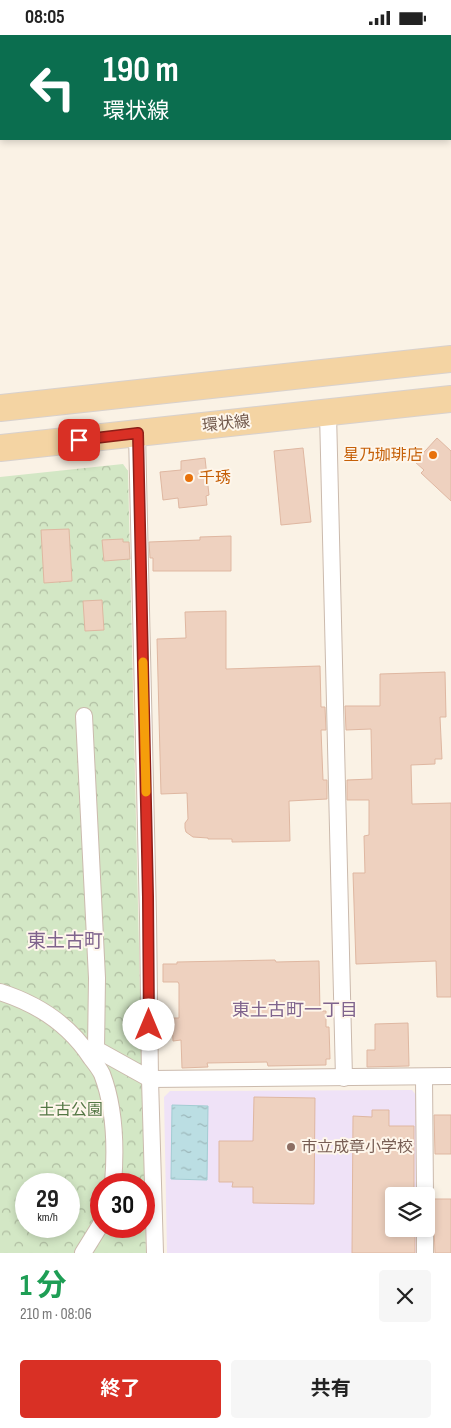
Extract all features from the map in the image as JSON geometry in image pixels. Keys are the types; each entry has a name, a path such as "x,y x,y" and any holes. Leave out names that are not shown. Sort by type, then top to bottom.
{"main road":[{"path":"0,408 451,359"},
{"name":"環状線","path":"0,448 451,399"}],"street":[{"path":"328,413 344,1078"},
{"path":"138,433 155,1253"},
{"path":"84,716 97,978 92,1051 110,1102 114,1147 113,1173"},
{"path":"0,992 22,999 51,1016 92,1051 150,1079 451,1076"},
{"path":"424,1077 425,1187"},
{"path":"425,1237 425,1253"},
{"path":"83,1253 92,1238"}],"shaded area":[{"name":"市立成章小学校","path":"412,1090 417,1096 418,1187 385,1187 385,1237 419,1237 419,1253 167,1253 164,1097 170,1091"}],"green space":[{"name":"土古公園","path":"123,464 128,471 144,1173 90,1173 90,1238 146,1238 146,1253 0,1253 0,477"}],"water":[{"path":"172,1105 208,1106 207,1180 171,1179"}],"building":[{"path":"437,438 451,451 451,501 421,473 424,470 415,462"},
{"path":"303,448 311,522 281,525 274,451"},
{"path":"205,458 209,495 206,496 207,505 179,508 178,498 163,500 160,472 181,470 181,461"},
{"path":"69,529 72,581 44,583 41,530"},
{"path":"231,536 231,571 153,571 153,558 150,558 149,542 200,540 200,537"},
{"path":"123,539 123,542 129,542 130,559 104,561 102,540"},
{"path":"102,600 104,630 85,631 83,601"},
{"path":"226,611 226,669 320,666 321,707 325,707 326,730 321,730 323,780 327,780 327,799 289,801 290,841 232,842 232,839 193,837 186,832 185,828 185,823 188,819 187,793 161,794 157,639 186,638 185,612"},
{"path":"445,672 446,717 440,717 442,759 435,759 435,764 411,765 412,804 451,803 451,997 437,997 436,961 356,964 353,873 365,873 364,836 369,835 369,800 347,800 347,780 372,779 371,729 346,730 345,706 380,706 380,674"},
{"path":"275,960 276,962 319,961 320,1011 326,1011 326,1027 329,1027 330,1059 326,1059 326,1065 268,1066 267,1062 207,1063 208,1067 182,1068 181,1040 173,1041 172,1018 179,1018 179,984 178,982 163,982 163,964"},
{"path":"408,1023 409,1066 367,1067 367,1050 375,1050 375,1024"},
{"path":"254,1097 315,1098 314,1204 253,1203 253,1187 232,1187 233,1182 219,1182 219,1141 253,1141"},
{"path":"372,1110 389,1110 389,1126 414,1126 414,1187 385,1187 385,1237 415,1237 415,1253 352,1253 353,1116 372,1117"},
{"path":"434,1115 451,1115 451,1154 435,1154"},
{"path":"435,1199 451,1199 451,1253 435,1253"}],"slow traffic":[{"path":"143,662 146,792"}],"place":[{"name":"星乃珈琲店","path":"433,455"},
{"name":"千琇","path":"189,478"},
{"name":"市立成章小学校","path":"291,1147"}],"district":[{"name":"東土古町","path":"65,941"},
{"name":"東土古町一丁目","path":"295,1010"}],"route":[{"path":"79,440 138,433 149,1025"}]}
